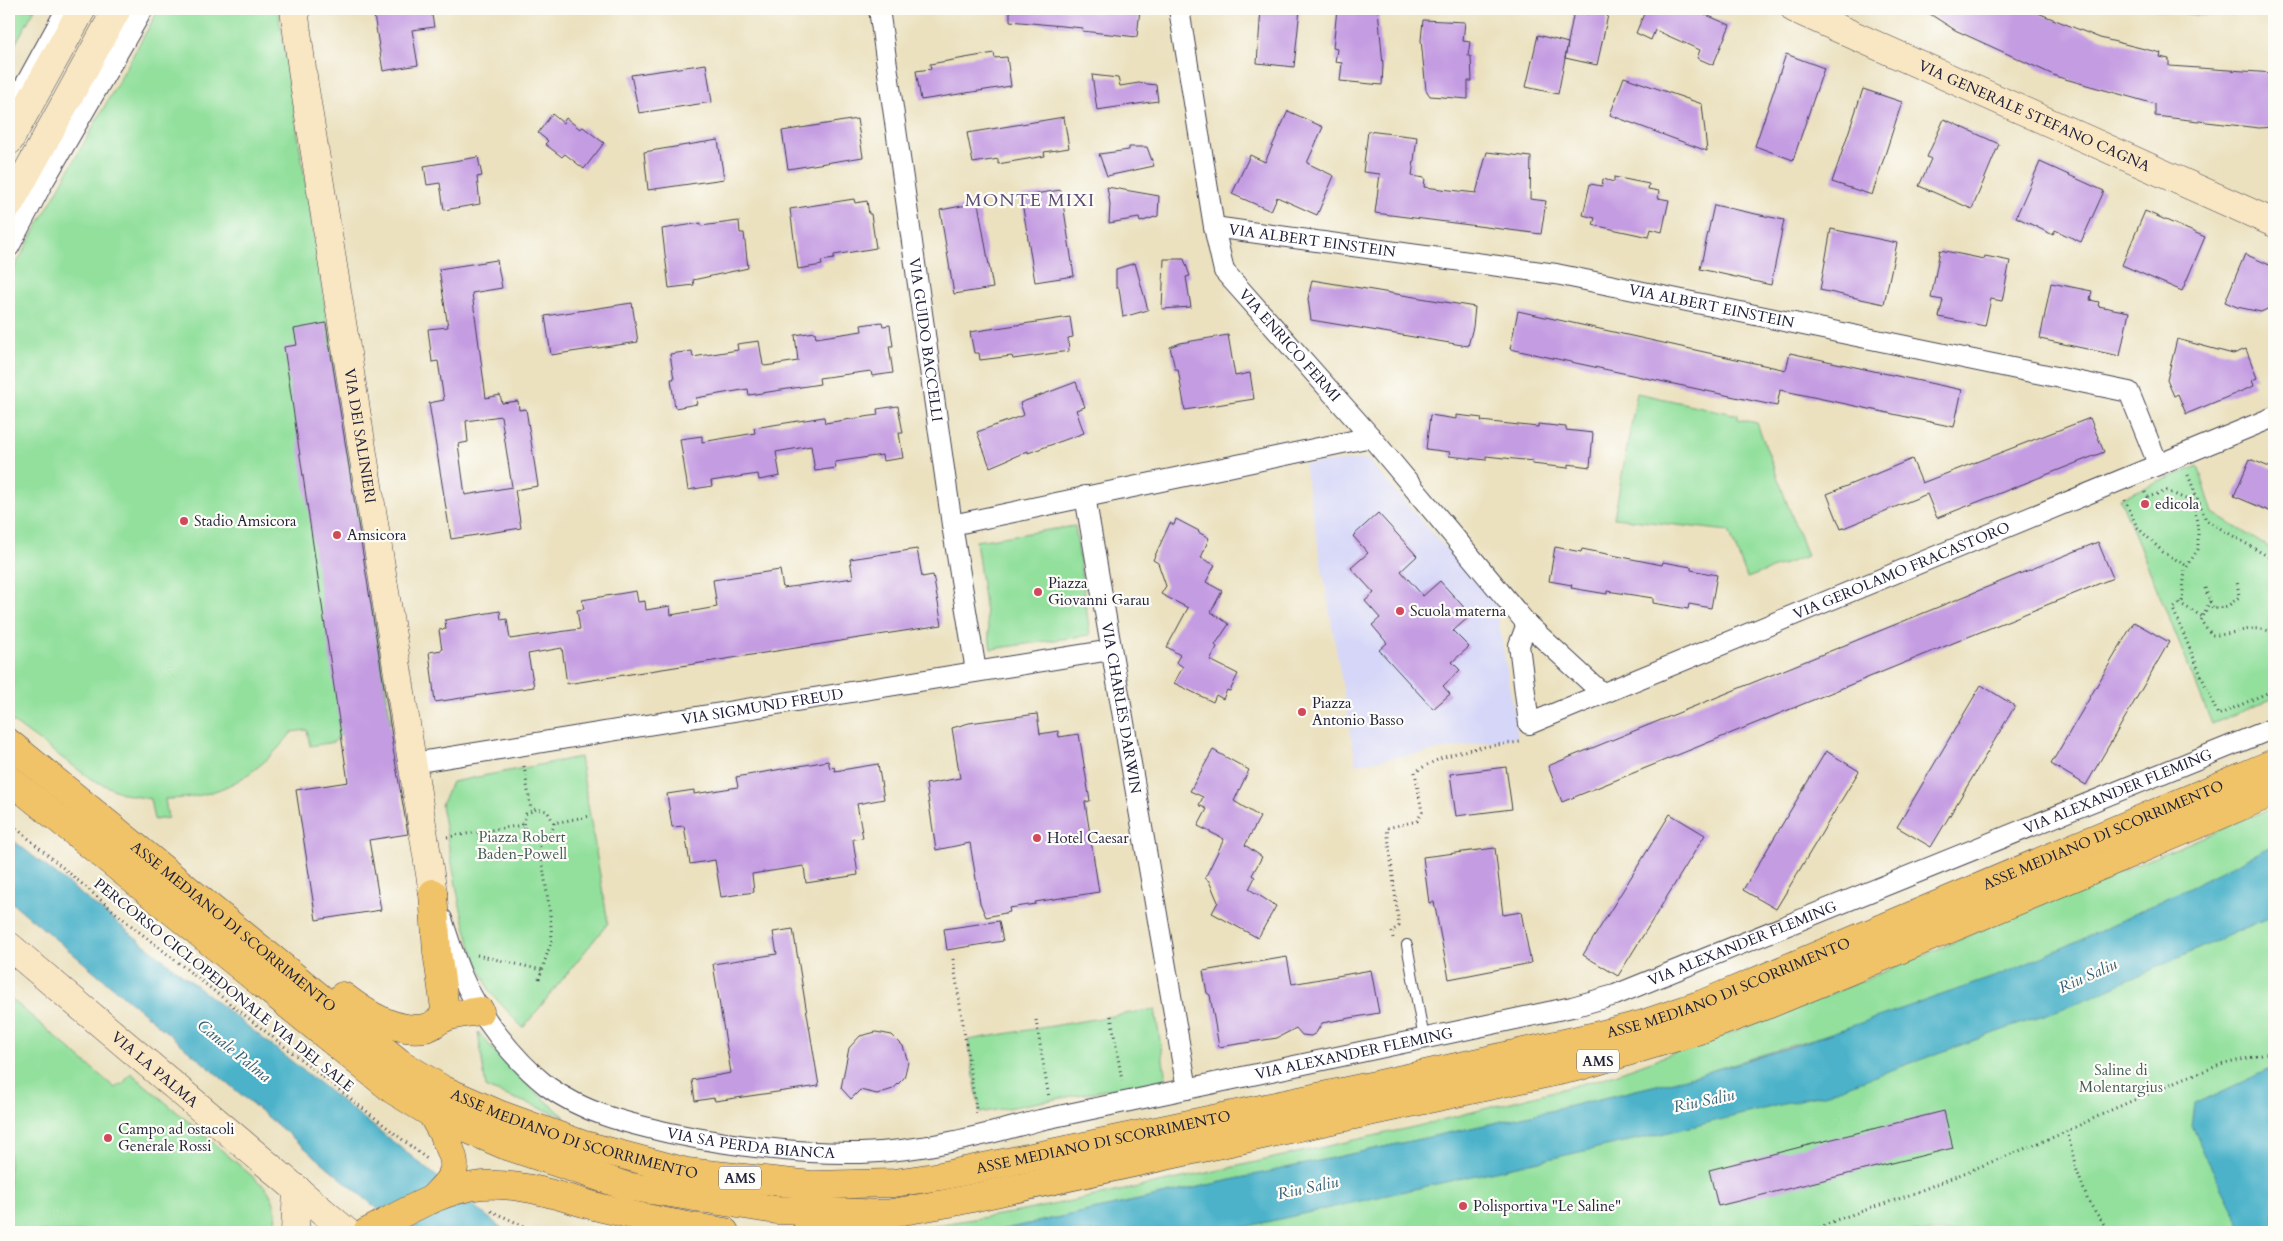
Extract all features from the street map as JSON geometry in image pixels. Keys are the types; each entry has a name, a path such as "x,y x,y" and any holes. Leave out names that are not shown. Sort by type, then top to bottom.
{"highway":[{"name":"ASSE MEDIANO DI SCORRIMENTO","path":"9,743 400,1062 442,1089 501,1115 581,1144 686,1172 812,1185 894,1183 941,1176 1380,1084 1642,1024 1712,1000 2274,763"},
{"name":"ASSE MEDIANO DI SCORRIMENTO","path":"9,779 393,1090 432,1114 504,1144 626,1186 776,1210 886,1214 949,1203 1577,1067 1700,1030 2104,866 2274,792"},
{"path":"433,893 437,952 445,1009 442,1019"},
{"path":"311,990 333,989 361,1010 391,1024 423,1028 432,1026 442,1019 480,1011"},
{"path":"432,1114 454,1158 453,1172 447,1190"},
{"path":"371,1230 447,1190 482,1185 530,1189 635,1216 682,1226 725,1232"},
{"path":"806,1232 842,1228 886,1214"}],"street":[{"path":"9,140 82,9"},
{"path":"9,205 117,9"},
{"path":"9,248 42,184 144,9"},
{"name":"VIA DEI SALINIERI","path":"294,9 304,84 433,893"},
{"name":"VIA GUIDO BACCELLI","path":"879,9 952,525 976,671"},
{"name":"VIA ENRICO FERMI","path":"1179,9 1214,227 1224,271 1371,437 1527,624 1602,693"},
{"name":"VIA GENERALE STEFANO CAGNA","path":"1795,9 2274,223"},
{"name":"VIA ALBERT EINSTEIN","path":"1214,227 1556,274 2129,392 2158,464"},
{"name":"VIA GEROLAMO FRACASTORO","path":"1529,724 2274,417"},
{"path":"952,525 1371,437"},
{"name":"VIA CHARLES DARWIN","path":"1085,496 1187,1089"},
{"path":"1527,624 1520,645 1529,724"},
{"name":"VIA SIGMUND FREUD","path":"413,763 1110,650"},
{"name":"VIA ALEXANDER FLEMING","path":"1187,1089 1572,1008 1615,995 2274,728"},
{"name":"VIA SA PERDA BIANCA","path":"433,893 462,976 480,1011 516,1055 547,1085 587,1110 632,1124 723,1144 799,1152 863,1153 930,1146 988,1134 1040,1120 1187,1089"},
{"name":"VIA LA PALMA","path":"9,946 347,1232"},
{"path":"294,1232 297,1189"}],"lane":[{"path":"9,104 61,9"},
{"path":"1407,945 1424,1039"}],"path":[{"path":"2181,455 2206,520 2274,560"},
{"path":"2137,473 2148,497 2167,492 2188,500 2192,506 2198,530 2198,549 2187,566 2182,600 2173,610 2218,715 2274,690"},
{"path":"2118,481 2137,527 2163,552 2187,566"},
{"path":"2192,506 2194,491"},
{"path":"2205,588 2213,609 2228,606 2239,598 2237,580"},
{"path":"2210,601 2201,621 2212,635 2226,635 2250,628 2264,628 2274,633"},
{"path":"2179,603 2203,617"},
{"path":"1393,940 1392,931 1399,926 1387,828 1417,821 1422,812 1414,772 1436,758 1455,752 1520,742 1529,724"},
{"path":"521,746 531,810"},
{"path":"531,810 547,811 554,822 553,829 548,837 539,841 528,836 523,825 526,814 531,810"},
{"path":"554,822 590,816"},
{"name":"PERCORSO CICLOPEDONALE VIA DEL SALE","path":"9,822 135,929 429,1161"},
{"path":"442,838 523,825"},
{"path":"539,841 552,939 539,979"},
{"path":"470,954 542,970"},
{"path":"953,959 977,1119 986,1117"},
{"path":"1111,1016 1123,1083"},
{"path":"1036,1020 1051,1106"},
{"path":"1810,1232 1836,1220 1907,1196 2067,1131 2220,1065 2274,1052"},
{"path":"2067,1131 2076,1168 2088,1201 2109,1232"},
{"path":"491,1211 537,1232"}],"shaded area":[{"path":"1367,459 1496,605 1518,737 1356,764 1304,464"}],"green space":[{"path":"9,9 35,9 9,55"},
{"name":"Stadio Amsicora","path":"159,9 278,9 391,723 342,733 334,742 310,746 307,730 292,732 252,772 221,789 185,798 165,799 168,818 154,820 150,799 124,794 91,779 9,719 9,277"},
{"path":"2155,9 2274,9 2274,14 2197,15"},
{"path":"1637,393 1738,415 1738,419 1757,423 1807,556 1747,578 1729,531 1614,518"},
{"path":"2198,466 2213,513 2274,551 2274,698 2212,724 2120,498"},
{"path":"1075,526 1090,635 991,649 976,541"},
{"name":"Piazza Robert Baden-Powell","path":"580,757 608,923 523,1028 490,992 470,944 460,906 441,805 452,782"},
{"name":"Saline di Molentargius","path":"2274,807 2274,1232 1036,1232 1557,1117 1795,1050 1857,1025 1694,1076 1554,1110 991,1232 891,1232 1018,1212 1202,1174 1418,1126 1604,1078 1788,1012"},
{"name":"Campo ad ostacoli Generale Rossi","path":"9,997 115,1088 120,1084 122,1085 131,1073 266,1188 272,1198 275,1209 273,1232 9,1232"},
{"path":"1155,1009 1166,1079 980,1113 968,1040"},
{"path":"478,1032 513,1072 565,1117 486,1088"}],"water":[{"name":"Canale Palma","path":"9,837 508,1232 405,1232 9,900"},
{"name":"Riu Saliu","path":"2274,845 2274,915 2075,1004 1828,1093 1687,1128 1222,1232 991,1232 1554,1110 1694,1076 1791,1047 2005,973 2094,934"},
{"path":"2274,1067 2274,1232 2244,1232 2192,1125 2195,1104"}],"building":[{"path":"373,9 431,9 434,27 412,30 418,65 383,71"},
{"path":"1010,9 1140,9 1137,37 1082,31 1083,28 1010,21"},
{"path":"1261,9 1300,9 1294,67 1257,63"},
{"path":"1337,9 1378,9 1383,65 1382,85 1340,81 1342,63 1335,62 1337,49 1333,48"},
{"path":"1646,9 1692,9 1730,25 1713,65 1697,58 1700,50 1655,30 1651,40 1636,33"},
{"path":"1922,9 2028,9 2100,38 2161,53 2160,57 2169,59 2169,66 2274,73 2274,127 2259,128 2155,116 2155,104 2058,77 1955,30"},
{"path":"1574,11 1588,14 1589,11 1608,15 1597,65 1565,58"},
{"path":"1423,20 1465,22 1463,41 1470,42 1468,56 1471,56 1472,81 1468,81 1468,99 1430,96 1426,90 1421,40"},
{"path":"1538,35 1568,43 1558,94 1526,87"},
{"path":"994,53 995,58 1007,57 1011,86 921,100 916,71 931,69 930,64"},
{"path":"1786,54 1824,68 1793,160 1755,146"},
{"path":"706,64 712,102 639,113 631,75"},
{"path":"1092,75 1118,78 1120,86 1139,83 1156,85 1158,101 1097,110"},
{"path":"1624,77 1702,104 1707,151 1610,115"},
{"path":"1863,89 1902,102 1872,195 1832,182"},
{"path":"1288,111 1323,127 1307,163 1334,176 1317,215 1277,197 1271,211 1232,194 1250,155 1265,162"},
{"path":"552,114 563,123 566,118 580,129 583,127 604,143 584,169 565,154 562,157 545,144 548,141 538,133"},
{"path":"1064,117 1069,148 1044,152 1045,156 998,164 998,159 973,163 967,133"},
{"path":"857,119 863,157 788,169 782,131"},
{"path":"1944,119 1999,144 1972,209 1919,186 1931,159 1927,157"},
{"path":"1368,131 1417,137 1412,176 1425,178 1424,187 1476,193 1487,152 1531,157 1530,199 1546,201 1541,234 1375,213 1380,174 1363,172"},
{"path":"718,140 724,179 648,190 644,152"},
{"path":"1129,147 1147,147 1154,166 1107,176 1099,154 1129,150"},
{"path":"478,157 482,176 477,177 480,204 444,210 440,183 427,185 424,166"},
{"path":"2040,162 2104,191 2081,242 2055,230 2053,235 2016,217"},
{"path":"1614,177 1649,184 1648,189 1659,191 1658,198 1669,200 1662,232 1651,229 1649,237 1593,225 1595,218 1583,215 1590,184 1602,186 1603,179 1614,182"},
{"path":"1107,187 1159,196 1158,216 1140,222 1139,218 1109,223 1110,204"},
{"path":"1061,190 1074,276 1035,282 1021,196"},
{"path":"854,199 855,203 867,201 876,248 834,255 834,259 821,261 822,265 798,269 790,209"},
{"path":"978,203 993,288 954,294 940,210"},
{"path":"1714,205 1784,220 1771,285 1700,269"},
{"path":"2145,211 2205,237 2182,291 2122,265"},
{"path":"739,221 740,233 744,233 748,268 693,280 694,285 669,288 662,229 701,223 701,226"},
{"path":"1831,229 1897,243 1884,304 1820,290"},
{"path":"1940,250 1984,259 1985,256 2010,261 2002,301 1991,299 1985,326 1939,317 1943,300 1931,298"},
{"path":"2245,254 2274,267 2274,306 2261,312 2237,307 2225,302"},
{"path":"1164,259 1184,259 1190,276 1186,277 1191,307 1162,309"},
{"path":"497,260 502,288 472,293 486,398 500,395 502,403 518,401 519,410 526,409 538,486 515,490 521,528 451,539 429,403 444,400 438,361 432,362 428,329 448,327 439,269","holes":["501,416 512,487 465,495 458,444 468,442 466,421"]},
{"path":"1135,263 1148,310 1123,317 1119,288 1116,288 1116,269"},
{"path":"1312,280 1475,307 1473,327 1468,346 1311,320 1308,299"},
{"path":"2051,283 2092,291 2090,300 2099,302 2098,306 2129,312 2120,356 2040,339"},
{"path":"632,303 638,342 551,355 545,316"},
{"path":"1518,311 1786,370 1790,353 1962,390 1954,427 1780,390 1777,406 1510,349"},
{"path":"1070,317 1073,337 1068,338 1069,351 1013,359 1012,356 980,360 979,353 974,353 970,332"},
{"path":"882,322 883,326 890,325 893,346 889,346 893,373 872,376 871,371 819,378 820,384 749,395 748,389 696,398 697,404 675,408 671,379 674,379 670,354 692,351 693,357 738,350 737,344 759,341 763,365 765,366 798,361 795,335 815,332 816,338 862,331 861,325"},
{"path":"326,323 408,834 369,840 381,910 316,920 296,790 348,782 284,347 297,345 294,329"},
{"path":"1228,335 1235,376 1250,373 1254,399 1185,410 1178,369 1175,369 1170,347 1180,343"},
{"path":"2177,339 2233,354 2246,349 2257,378 2252,380 2254,386 2186,414 2178,394 2174,396 2167,380"},
{"path":"1076,382 1085,407 1076,410 1084,433 1028,453 1028,451 990,467 977,432 1024,415 1020,403"},
{"path":"898,406 903,433 899,433 903,458 883,461 882,455 835,462 836,468 815,471 811,446 776,452 780,476 759,480 758,474 711,481 712,486 688,490 680,439 702,436 702,442 755,433 754,428 824,417 825,423 878,415 877,409"},
{"path":"1430,415 1456,419 1456,415 1482,418 1481,421 1538,427 1538,424 1566,427 1566,430 1593,433 1590,467 1568,464 1568,468 1532,464 1533,461 1486,456 1486,460 1449,456 1450,452 1426,449"},
{"path":"2090,418 2104,452 1937,518 1927,494 1841,529 1827,494 1912,459 1922,483"},
{"path":"2250,459 2274,469 2274,513 2234,496"},
{"name":"Scuola materna","path":"1378,513 1417,556 1401,571 1423,596 1440,581 1471,615 1453,631 1469,647 1452,662 1460,670 1443,686 1450,694 1433,709 1379,650 1387,643 1372,625 1380,618 1365,601 1374,593 1351,568 1368,553 1353,536"},
{"path":"1176,519 1209,538 1201,558 1215,565 1206,582 1222,591 1211,612 1229,624 1215,645 1217,647 1210,660 1238,674 1230,691 1227,690 1223,699 1216,695 1213,702 1174,683 1183,667 1176,662 1180,655 1167,647 1188,608 1161,594 1166,586 1158,563 1153,560 1170,523 1174,525"},
{"path":"2098,542 2113,578 1562,802 1548,766"},
{"path":"1555,547 1581,552 1582,549 1662,565 1663,562 1691,567 1691,570 1717,575 1711,608 1689,604 1688,609 1653,603 1653,598 1607,591 1607,594 1571,588 1572,585 1549,581"},
{"path":"917,549 922,577 933,575 942,625 567,684 562,648 528,654 534,687 435,702 429,652 442,650 439,630 446,629 445,620 500,611 501,620 507,619 510,639 580,629 577,610 584,609 582,600 636,591 638,602 645,601 646,610 670,606 671,615 717,607 713,580 780,570 783,588 853,578 850,559"},
{"path":"2134,622 2169,642 2086,785 2051,764"},
{"path":"1981,685 2015,706 1931,847 1897,827"},
{"path":"1037,714 1040,734 1058,731 1059,737 1079,734 1090,801 1085,802 1099,892 1035,902 1036,904 1009,908 1010,912 986,917 980,903 970,843 936,850 926,784 960,778 952,728 969,723"},
{"path":"1213,750 1249,770 1234,801 1260,817 1245,845 1262,857 1252,875 1255,877 1249,889 1276,906 1258,938 1212,913 1218,902 1209,881 1205,878 1224,839 1198,826 1207,809 1199,805 1203,797 1190,791"},
{"path":"1826,751 1859,771 1776,909 1743,890"},
{"path":"828,761 830,768 834,767 835,771 878,764 884,799 857,804 863,838 853,839 858,875 806,883 804,866 752,874 754,892 721,897 715,860 690,864 684,826 672,827 667,794 694,790 694,794 738,787 736,777"},
{"path":"1506,767 1512,809 1456,816 1450,774"},
{"path":"1670,814 1705,835 1618,976 1583,955"},
{"path":"1495,848 1503,915 1521,912 1531,963 1449,979 1434,902 1429,903 1423,857"},
{"path":"999,921 1003,941 947,950 944,929"},
{"path":"793,929 819,1086 715,1101 714,1098 695,1101 692,1080 731,1073 713,964 777,954 773,932"},
{"path":"1287,957 1292,984 1371,970 1379,1013 1322,1023 1316,1033 1311,1036 1302,1035 1296,1028 1277,1038 1219,1047 1210,995 1207,993 1203,971"},
{"path":"876,1032 892,1035 903,1046 908,1062 904,1078 893,1089 877,1094 860,1090 851,1099 841,1088 849,1048 860,1036"},
{"path":"1944,1111 1953,1148 1718,1206 1709,1170"}],"place":[{"name":"edicola","path":"2145,504"},
{"name":"Stadio Amsicora","path":"184,521"},
{"name":"Amsicora","path":"337,535"},
{"name":"Piazza Giovanni Garau","path":"1038,592"},
{"name":"Scuola materna","path":"1400,611"},
{"name":"Piazza Antonio Basso","path":"1302,712"},
{"name":"Hotel Caesar","path":"1037,838"},
{"name":"Campo ad ostacoli Generale Rossi","path":"108,1138"},
{"name":"Polisportiva \"Le Saline\"","path":"1463,1206"}],"district":[{"name":"MONTE MIXI","path":"1030,200"}]}
